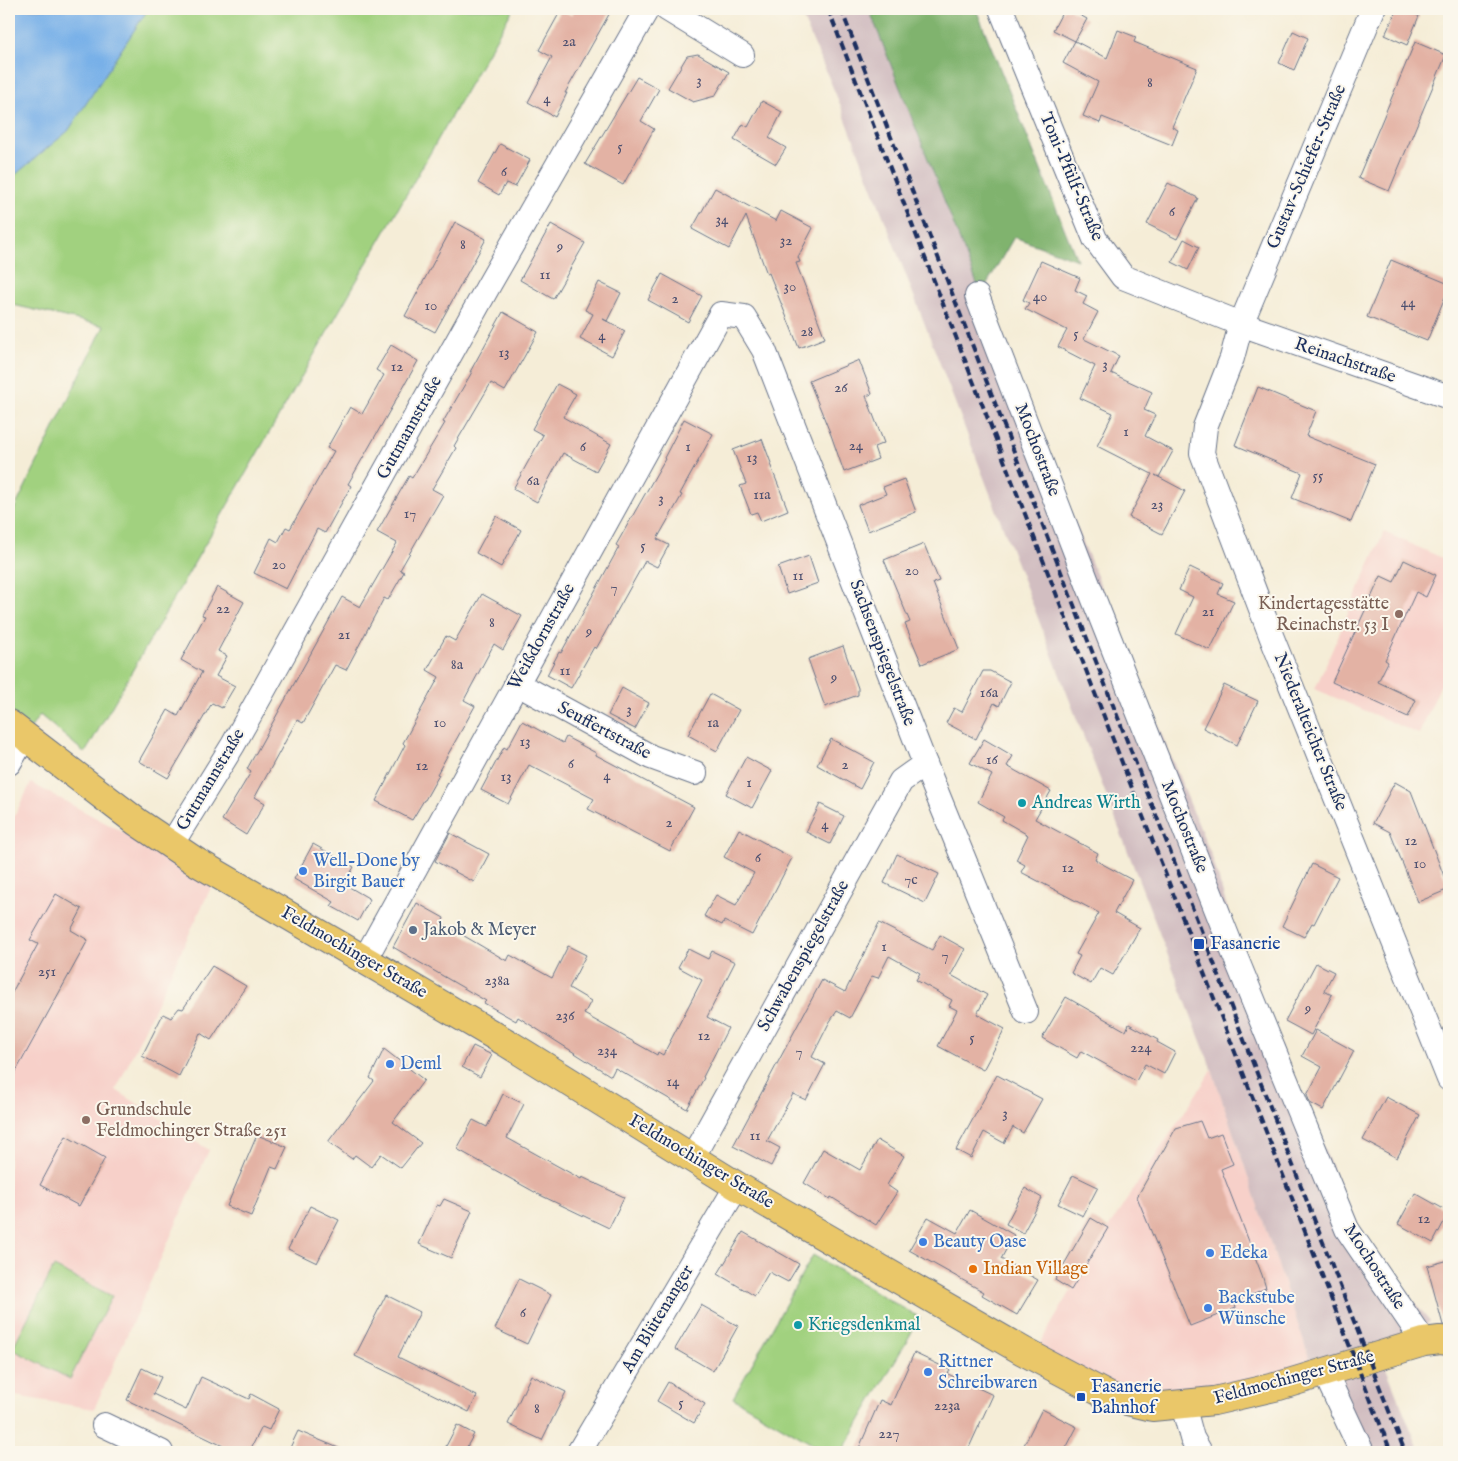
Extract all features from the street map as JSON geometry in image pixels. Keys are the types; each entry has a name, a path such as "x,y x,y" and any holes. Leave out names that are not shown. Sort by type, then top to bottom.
{"main road":[{"name":"Feldmochinger Straße","path":"17,730 137,822 171,845 507,1043 737,1186 1023,1351 1110,1396 1152,1407 1214,1401 1436,1342"}],"street":[{"name":"Gutmannstraße","path":"171,845 233,745 485,292 647,9"},
{"path":"667,9 742,55"},
{"name":"Toni-Pfülf-Straße","path":"1001,9 1095,239 1123,277 1241,324"},
{"name":"Gustav-Schiefer-Straße","path":"1241,324 1373,9"},
{"name":"Mochostraße","path":"977,296 1089,587 1215,905 1347,1229 1436,1342"},
{"name":"Weißdornstraße","path":"365,959 721,314"},
{"name":"Sachsenspiegelstraße","path":"721,314 744,317 764,350 925,764 1026,1012"},
{"name":"Reinachstraße","path":"1241,324 1449,397"},
{"name":"Niederalteicher Straße","path":"1241,324 1232,358 1205,427 1202,453 1272,638 1449,1079"},
{"name":"Seuffertstraße","path":"516,683 651,758 695,773"},
{"path":"9,762 17,730"},
{"name":"Schwabenspiegelstraße","path":"692,1158 901,781 925,764"},
{"name":"Am Blütenanger","path":"579,1452 737,1186"},
{"path":"1325,1373 1362,1452"},
{"path":"1183,1405 1192,1438 1200,1452"},
{"path":"104,1425 161,1452"}],"shaded area":[{"path":"799,9 869,9 954,227 1213,860 1242,958 1363,1240 1430,1321 1386,1368 1420,1452 1350,1452 1309,1357 1212,1070 840,104"},
{"name":"Kindertagesstätte Reinachstr. 53 I","path":"1384,532 1449,561 1449,666 1419,734 1315,689"},
{"name":"Grundschule Feldmochinger Straße 251","path":"31,783 214,881 116,1090 209,1150 94,1409 9,1395 9,827"},
{"path":"1212,1070 1309,1357 1318,1377 1129,1396 1036,1350 1109,1227"}],"green space":[{"path":"148,9 513,9 85,753 40,715 25,736 9,724 9,520 104,326 9,304 9,176 16,174 68,131"},
{"path":"869,9 976,9 1077,260 1014,237 981,294"},
{"path":"813,1255 920,1318 842,1452 826,1452 733,1398"},
{"path":"54,1267 112,1296 70,1379 12,1349"}],"water":[{"path":"9,9 148,9 68,131 16,174 9,176"}],"building":[{"path":"575,9 612,9 565,93 567,93 555,117 528,102 552,57 539,50 561,10 571,15"},
{"path":"1064,9 1069,9 1087,19 1075,41 1053,30"},
{"path":"1397,9 1402,9 1419,16 1407,45 1385,35"},
{"path":"1118,30 1136,37 1134,42 1197,68 1172,127 1178,130 1172,145 1102,117 1100,123 1083,116 1098,82 1063,63 1075,41 1107,58"},
{"path":"1293,31 1308,38 1294,70 1279,63"},
{"path":"1415,42 1446,55 1389,191 1358,178"},
{"path":"698,54 729,72 715,96 693,102 668,88 687,56"},
{"path":"637,77 659,89 641,121 654,129 623,185 585,164"},
{"path":"762,101 782,112 769,138 786,148 776,164 734,140 743,124 748,127"},
{"path":"500,144 530,160 515,187 506,183 499,195 478,183"},
{"path":"1168,183 1198,198 1177,239 1147,224"},
{"path":"715,188 776,221 781,211 813,228 798,257 800,262 796,263 825,338 799,348 769,273 767,274 746,216 729,249 692,229"},
{"path":"455,222 486,239 435,332 405,316"},
{"path":"551,224 585,243 553,299 520,280"},
{"path":"1184,239 1199,247 1188,270 1172,262"},
{"path":"1391,260 1449,284 1427,341 1367,317"},
{"path":"1041,261 1080,278 1075,290 1087,296 1083,304 1098,312 1084,339 1119,356 1111,373 1152,392 1144,410 1155,415 1145,436 1173,451 1159,477 1155,475 1185,491 1162,534 1129,517 1152,474 1097,446 1113,413 1080,398 1095,366 1058,347 1067,330 1025,309 1029,303 1023,300"},
{"path":"662,274 702,296 688,322 648,300"},
{"path":"599,282 621,293 607,321 603,319 625,331 612,356 580,339 593,314 585,310"},
{"path":"503,312 538,332 505,391 491,383 454,446 456,448 432,489 443,495 400,570 404,572 388,600 384,598 346,670 335,665 303,723 297,720 255,797 265,803 246,835 222,820 251,772 247,769 342,597 360,607 397,543 377,532 409,476 412,478 445,423 443,422 472,372 470,372"},
{"path":"391,345 418,361 348,484 351,486 325,533 317,529 286,589 254,573 271,538 278,542 286,527 290,529 334,451 327,448 350,407 362,414 384,375 376,370"},
{"path":"859,360 872,394 866,396 884,443 874,447 878,459 844,472 809,381"},
{"path":"557,384 576,394 563,417 611,444 596,471 563,453 537,502 513,489 543,435 532,429"},
{"path":"1258,387 1316,411 1306,436 1375,464 1351,522 1292,498 1302,473 1235,445"},
{"path":"684,419 713,434 657,539 669,545 657,567 645,561 596,649 594,647 571,688 547,675 619,547 616,545 665,459"},
{"path":"762,439 788,510 761,521 757,512 751,514 740,486 746,484 733,450"},
{"path":"904,479 916,512 868,531 858,505 886,494 883,487"},
{"path":"496,516 521,530 501,567 476,553"},
{"path":"924,544 939,581 933,583 959,649 922,664 905,624 910,622 884,560"},
{"path":"809,556 818,583 787,594 778,567"},
{"path":"1404,560 1436,575 1426,597 1416,592 1385,660 1388,662 1378,682 1416,700 1408,717 1332,682 1381,576 1394,582"},
{"path":"1190,567 1223,583 1218,594 1234,601 1210,650 1176,634 1193,597 1179,590"},
{"path":"217,587 244,602 218,651 227,656 216,676 235,686 222,708 212,703 168,778 139,761 168,710 178,716 202,672 181,660 205,616 202,615"},
{"path":"482,594 522,616 503,650 494,644 464,700 475,706 437,774 439,775 412,820 376,801 405,745 403,743 439,677 427,670 446,636 455,641"},
{"path":"843,646 858,688 858,695 825,707 808,659"},
{"path":"983,671 990,671 1011,682 999,706 994,703 976,739 946,723 954,708 962,712"},
{"path":"1224,685 1258,701 1237,745 1203,728"},
{"path":"622,688 649,703 635,729 608,715"},
{"path":"710,694 739,710 717,751 688,735"},
{"path":"522,721 563,743 566,737 694,807 670,851 588,809 594,799 529,765 508,804 481,790 504,747 507,749"},
{"path":"831,739 874,762 860,789 817,765"},
{"path":"984,739 1013,756 1007,766 1051,791 1035,819 1098,853 1095,860 1132,880 1114,913 1140,928 1113,975 1100,968 1091,984 1071,973 1080,956 1076,954 1099,913 1021,872 1025,865 1016,860 1028,835 1002,820 1004,817 978,802 992,775 970,763"},
{"path":"746,757 772,771 752,808 726,794"},
{"path":"1395,782 1411,791 1449,889 1418,902 1390,832 1373,823"},
{"path":"820,804 844,816 830,844 806,832"},
{"path":"739,829 792,858 752,935 724,921 722,925 704,916 716,895 736,905 754,873 724,857"},
{"path":"450,833 489,854 474,882 435,861"},
{"path":"313,844 354,867 344,884 370,899 358,921 331,906 334,902 294,879"},
{"path":"897,854 939,874 925,903 884,883"},
{"path":"1312,864 1338,877 1314,924 1312,923 1304,937 1282,926"},
{"path":"56,894 82,909 71,930 88,940 9,1084 9,998 38,944 30,940"},
{"path":"417,903 444,918 442,923 507,961 510,955 552,978 568,946 586,955 569,988 591,1001 584,1014 657,1055 658,1052 663,1055 702,980 678,967 688,949 708,959 712,951 735,962 707,1017 728,1028 687,1109 615,1068 611,1076 518,1017 516,1021 484,1003 486,1001 393,947"},
{"path":"879,923 932,950 940,935 965,949 951,975 987,995 977,1014 1005,1029 983,1070 938,1046 957,1010 949,1006 952,1000 916,980 920,973 889,956 878,978 872,976 850,1018 837,1011 829,1023 812,1057 825,1064 806,1100 793,1094 767,1141 780,1148 771,1166 733,1146 822,980 845,992"},
{"path":"1316,963 1334,972 1324,991 1332,995 1311,1035 1285,1021"},
{"path":"212,966 246,986 211,1040 200,1033 179,1076 142,1056 163,1014 171,1018 179,1008 183,1009"},
{"path":"1066,997 1126,1031 1129,1024 1175,1052 1164,1074 1145,1064 1136,1081 1081,1051 1077,1058 1042,1038"},
{"path":"1316,1030 1354,1051 1323,1110 1310,1103 1307,1095 1322,1067 1302,1056"},
{"path":"473,1046 492,1055 480,1077 462,1067"},
{"path":"384,1049 424,1080 393,1122 421,1143 401,1168 381,1154 371,1167 355,1155 352,1159 328,1142 374,1081 370,1078"},
{"path":"997,1075 1042,1099 1023,1133 1013,1127 1004,1143 984,1132 971,1158 956,1150"},
{"path":"503,1094 524,1104 507,1138 581,1179 582,1177 624,1197 609,1228 540,1195 457,1149 473,1120 487,1127"},
{"path":"1386,1097 1420,1115 1397,1158 1363,1140"},
{"path":"1200,1121 1207,1138 1221,1133 1233,1164 1221,1169 1266,1288 1234,1302 1236,1308 1190,1326 1137,1197 1176,1128"},
{"path":"257,1135 287,1147 277,1169 271,1167 251,1216 227,1206"},
{"path":"66,1136 105,1158 79,1206 40,1185"},
{"path":"877,1140 904,1156 887,1185 897,1192 876,1225 831,1197 830,1199 804,1183 823,1149 860,1170"},
{"path":"1073,1175 1098,1187 1083,1216 1058,1204"},
{"path":"1025,1188 1042,1198 1023,1233 1006,1224"},
{"path":"1415,1193 1449,1212 1433,1243 1398,1224"},
{"path":"444,1199 472,1211 451,1258 419,1244 437,1205 440,1206"},
{"path":"310,1206 339,1220 317,1263 288,1249"},
{"path":"970,1210 1014,1235 1001,1259 1038,1280 1017,1315 982,1295 984,1292 909,1250 928,1217 957,1233"},
{"path":"1091,1218 1108,1228 1071,1290 1055,1280"},
{"path":"743,1232 799,1264 788,1282 769,1272 755,1296 718,1274"},
{"path":"1449,1260 1449,1325 1443,1325 1427,1266"},
{"path":"519,1279 551,1295 527,1344 495,1329"},
{"path":"386,1295 420,1312 398,1357 477,1396 469,1412 355,1356"},
{"path":"701,1305 738,1326 713,1371 675,1349"},
{"path":"914,1353 950,1370 948,1374 993,1395 967,1452 868,1452 859,1448 880,1400 891,1405"},
{"path":"142,1368 161,1377 153,1394 186,1410 201,1377 249,1399 251,1394 279,1409 269,1430 262,1427 249,1452 222,1452 225,1447 127,1400"},
{"path":"531,1375 566,1392 542,1440 508,1424"},
{"path":"668,1382 705,1404 694,1423 657,1401"},
{"path":"1042,1409 1077,1427 1064,1452 1038,1452 1024,1445"},
{"path":"457,1425 474,1434 464,1452 443,1452"},
{"path":"298,1431 348,1452 288,1452"}],"railway":[{"path":"828,9 1391,1452"},
{"path":"841,9 1405,1452"}],"place":[{"name":"Kindertagesstätte Reinachstr. 53 I","path":"1399,614"},
{"name":"Andreas Wirth","path":"1022,803"},
{"name":"Well-Done by Birgit Bauer","path":"303,871"},
{"name":"Jakob & Meyer","path":"413,930"},
{"name":"Fasanerie","path":"1199,944"},
{"name":"Deml","path":"390,1064"},
{"name":"Grundschule Feldmochinger Straße 251","path":"86,1120"},
{"name":"Beauty Oase","path":"923,1242"},
{"name":"Edeka","path":"1210,1253"},
{"name":"Indian Village","path":"973,1269"},
{"name":"Backstube Wünsche","path":"1208,1308"},
{"name":"Kriegsdenkmal","path":"798,1325"},
{"name":"Rittner Schreibwaren","path":"928,1372"},
{"name":"Fasanerie Bahnhof","path":"1081,1397"}]}
